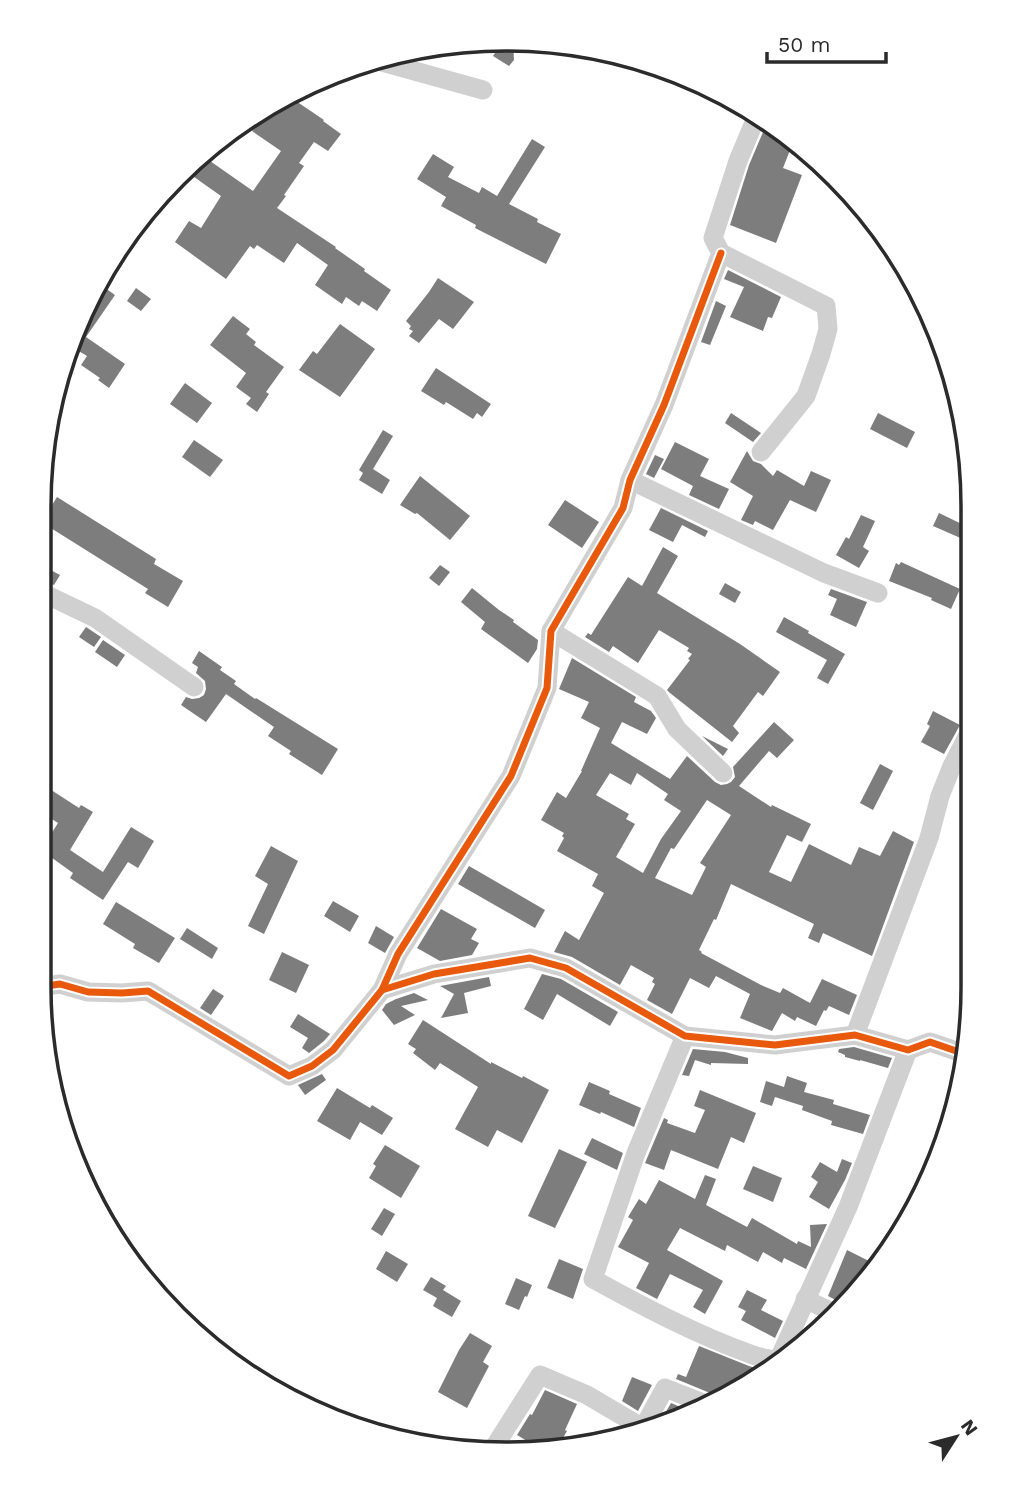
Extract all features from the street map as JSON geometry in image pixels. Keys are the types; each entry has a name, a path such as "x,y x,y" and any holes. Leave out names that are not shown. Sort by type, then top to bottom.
{"street":[{"path":"392,65 483,90"},
{"path":"754,124 713,238 721,253 826,306 828,329 806,397 761,452"},
{"path":"51,986 60,984 88,992 148,991 289,1076 312,1066 333,1051 382,990 398,954 511,776 548,688 551,631 623,508 630,480 664,405 721,253"},
{"path":"630,480 824,573 878,593"},
{"path":"51,597 95,618 194,687"},
{"path":"551,631 657,696 677,729 723,773"},
{"path":"855,1035 929,838 940,796 961,748"},
{"path":"382,990 434,974 530,958 566,968 685,1036 775,1045 855,1035 908,1050 930,1042 956,1051"},
{"path":"685,1036 636,1153 593,1279 654,1313 755,1356 769,1359"},
{"path":"785,1346 848,1207 908,1050"},
{"path":"805,1299 827,1310"},
{"path":"498,1442 540,1376 587,1395 635,1423"},
{"path":"648,1419 665,1388 696,1400"}],"building":[{"path":"496,51 514,51 514,60 509,66 493,56"},
{"path":"297,102 341,134 328,151 314,142 299,163 304,166 277,208 336,247 391,290 377,311 362,301 359,306 346,297 342,304 315,285 328,265 297,243 284,263 257,245 254,249 250,246 226,279 175,242 189,221 201,228 221,196 193,176 206,164 211,160 253,191 281,151 252,131 256,125"},
{"path":"764,130 790,151 783,168 802,175 776,243 730,225 749,165"},
{"path":"532,139 545,147 509,204 561,234 546,264 475,228 476,225 441,206 446,197 417,179 433,154 454,167 448,177 479,193 482,187 497,196"},
{"path":"728,270 781,297 772,318 768,317 763,331 730,317 744,287 724,279"},
{"path":"438,278 474,302 453,329 439,319 419,343 409,336 413,331 409,329 411,326 406,321"},
{"path":"136,288 151,299 141,311 127,301"},
{"path":"106,289 115,295 86,337 125,364 109,388 81,365 87,356 78,351"},
{"path":"716,301 726,306 710,345 701,342"},
{"path":"233,316 250,329 246,334 256,342 254,345 284,367 266,392 269,394 257,412 246,404 251,398 236,387 246,373 210,345"},
{"path":"340,324 375,349 340,397 299,370 313,351 317,354"},
{"path":"436,368 491,404 482,417 477,413 473,419 446,402 444,405 421,391"},
{"path":"185,383 212,403 197,423 170,404"},
{"path":"731,413 761,433 753,442 725,423"},
{"path":"878,413 915,432 907,448 870,429"},
{"path":"383,430 393,436 373,469 390,480 382,494 359,480 363,473 359,470"},
{"path":"194,440 223,460 210,477 182,457"},
{"path":"675,442 709,459 700,476 729,489 719,509 689,495 693,486 661,469"},
{"path":"747,451 753,461 761,464 773,476 777,470 804,486 811,471 831,480 816,512 790,500 773,530 755,521 753,525 741,520 753,496 730,482"},
{"path":"655,455 664,459 654,478 646,474"},
{"path":"420,476 470,516 450,540 417,513 400,505"},
{"path":"57,497 156,559 154,564 183,581 168,607 145,593 148,589 51,528 51,507"},
{"path":"565,500 599,522 582,548 548,525"},
{"path":"661,508 708,531 705,537 682,525 673,542 649,530"},
{"path":"939,513 961,524 961,538 933,526"},
{"path":"861,515 875,521 863,547 869,551 859,568 836,555 846,537 849,539"},
{"path":"663,547 678,556 657,593 780,672 763,696 758,692 733,726 739,733 732,742 667,690 690,660 688,659 692,654 687,651 689,648 659,630 638,663 613,646 609,652 585,637 588,633 591,635 628,577 642,586"},
{"path":"901,562 960,589 951,609 931,600 932,598 889,581 896,563 899,565"},
{"path":"440,565 450,572 439,586 429,578"},
{"path":"51,570 60,575 54,585 51,584"},
{"path":"725,583 741,592 735,603 719,594"},
{"path":"472,588 538,640 537,649 528,663 481,629 485,622 461,602"},
{"path":"831,589 867,602 856,627 830,615 837,599 828,595"},
{"path":"784,617 845,654 828,684 817,678 827,660 776,632"},
{"path":"86,627 101,637 94,647 79,637"},
{"path":"103,640 125,655 117,667 95,652"},
{"path":"199,651 222,667 220,670 236,681 234,684 255,699 338,749 322,775 289,754 291,751 268,736 274,727 226,694 206,722 181,705 186,697 199,698 204,695 206,689 205,681 196,673 198,667 192,663"},
{"path":"572,658 636,697 634,702 651,711 656,718 647,734 622,722 611,743 670,779 687,756 715,782 721,785 731,782 735,777 733,767 774,722 794,740 777,758 769,751 739,786 771,807 772,805 811,824 802,842 787,835 769,872 791,882 809,844 851,865 859,847 880,856 893,831 914,842 872,956 823,933 819,943 808,938 814,924 731,884 716,920 714,919 699,950 761,985 780,993 783,988 810,1003 822,979 857,995 849,1015 829,1006 816,1026 797,1017 795,1021 782,1013 772,1031 740,1018 750,994 716,976 709,988 690,978 672,1014 647,1000 655,984 652,982 654,978 631,965 620,985 572,957 554,952 565,931 579,940 604,893 592,886 598,874 557,851 564,833 541,820 557,792 566,798 582,771 600,728 581,718 589,702 559,689","holes":["610,773 631,785 637,773 668,794 664,800 681,811 661,839 643,873 616,857 635,824 626,819 629,814 596,795","707,800 731,815 700,863 706,867 692,895 655,878 671,848 674,849"]},
{"path":"933,711 960,725 944,754 921,742 930,726 927,724"},
{"path":"702,736 728,749 723,756"},
{"path":"880,764 893,771 873,810 860,803"},
{"path":"51,790 79,808 81,805 93,812 70,850 103,872 131,827 154,841 138,868 128,862 103,900 70,878 73,873 51,857 51,834 58,823 51,818"},
{"path":"271,846 298,861 264,934 248,926 268,884 255,876"},
{"path":"469,866 545,910 535,928 458,884"},
{"path":"333,901 359,916 350,932 324,916"},
{"path":"116,902 175,938 159,963 133,948 135,944 103,924"},
{"path":"441,909 477,929 471,939 479,943 472,955 440,961 417,948"},
{"path":"376,926 394,937 385,953 368,943"},
{"path":"187,928 218,948 212,959 180,939"},
{"path":"282,952 309,965 296,993 269,980"},
{"path":"542,974 561,979 618,1012 610,1026 557,994 543,1020 524,1009"},
{"path":"489,977 491,986 464,993 468,1013 441,1018 454,994 440,986"},
{"path":"213,989 224,996 211,1015 200,1008"},
{"path":"414,993 428,1000 401,1006 415,1015 394,1025 382,1010 386,1004"},
{"path":"298,1014 330,1034 309,1053 302,1048 308,1038 290,1027"},
{"path":"423,1020 491,1064 522,1078 523,1076 549,1090 522,1143 497,1130 488,1147 455,1129 478,1087 440,1063 435,1070 413,1053 416,1049 408,1044"},
{"path":"854,1047 892,1058 888,1068 845,1057 838,1052 839,1049"},
{"path":"693,1049 725,1052 748,1058 748,1064 711,1065 695,1060 689,1076 682,1075"},
{"path":"322,1074 326,1080 305,1095 298,1085"},
{"path":"787,1076 807,1083 804,1092 834,1100 833,1104 870,1115 863,1134 831,1125 832,1121 802,1110 803,1106 775,1097 772,1106 760,1102 766,1081 784,1087"},
{"path":"589,1082 641,1108 634,1127 579,1105"},
{"path":"337,1088 393,1118 382,1135 360,1122 350,1140 317,1121"},
{"path":"700,1090 756,1113 744,1143 731,1137 718,1169 671,1150 664,1170 645,1163 664,1118 668,1120 667,1123 695,1133 705,1110 694,1106"},
{"path":"592,1138 623,1153 617,1170 584,1154"},
{"path":"385,1145 420,1166 401,1198 369,1178 376,1166 373,1164"},
{"path":"559,1149 587,1162 555,1228 528,1216"},
{"path":"842,1159 852,1163 829,1209 809,1197 818,1182 811,1177 820,1162 837,1172"},
{"path":"753,1166 782,1178 773,1202 743,1189"},
{"path":"705,1175 716,1179 706,1205 747,1227 752,1218 797,1244 798,1241 811,1247 810,1225 827,1224 806,1269 784,1258 782,1263 763,1252 758,1262 727,1245 725,1251 680,1228 667,1250 723,1281 705,1314 693,1307 703,1290 670,1274 657,1299 636,1288 649,1263 618,1247 633,1220 628,1217 639,1199 646,1204 659,1180 695,1199"},
{"path":"384,1208 395,1214 382,1236 371,1229"},
{"path":"847,1250 869,1261 836,1300 828,1296"},
{"path":"386,1251 408,1264 397,1282 376,1269"},
{"path":"559,1259 583,1269 573,1299 547,1288"},
{"path":"431,1277 446,1286 443,1290 461,1301 452,1317 433,1306 437,1298 423,1290"},
{"path":"516,1278 532,1285 519,1310 505,1304"},
{"path":"747,1290 767,1300 761,1310 783,1321 775,1338 741,1320 746,1311 738,1307"},
{"path":"470,1333 492,1346 483,1362 489,1366 467,1408 438,1392"},
{"path":"699,1346 756,1368 710,1393 676,1379 678,1374 686,1377"},
{"path":"632,1377 652,1385 638,1411 622,1401"},
{"path":"545,1390 577,1404 563,1438 527,1441 517,1435 530,1414 532,1415"},
{"path":"671,1403 681,1407 680,1408 665,1413"}],"cycle path":[{"path":"382,990 398,954 511,776 547,688 551,631 623,508 630,480 664,405 721,253"},
{"path":"51,985 60,984 88,992 148,991 289,1076 312,1066 333,1050 382,990 434,974 530,958 566,968 685,1036 775,1045 855,1035 908,1050 930,1042 956,1051"}]}
